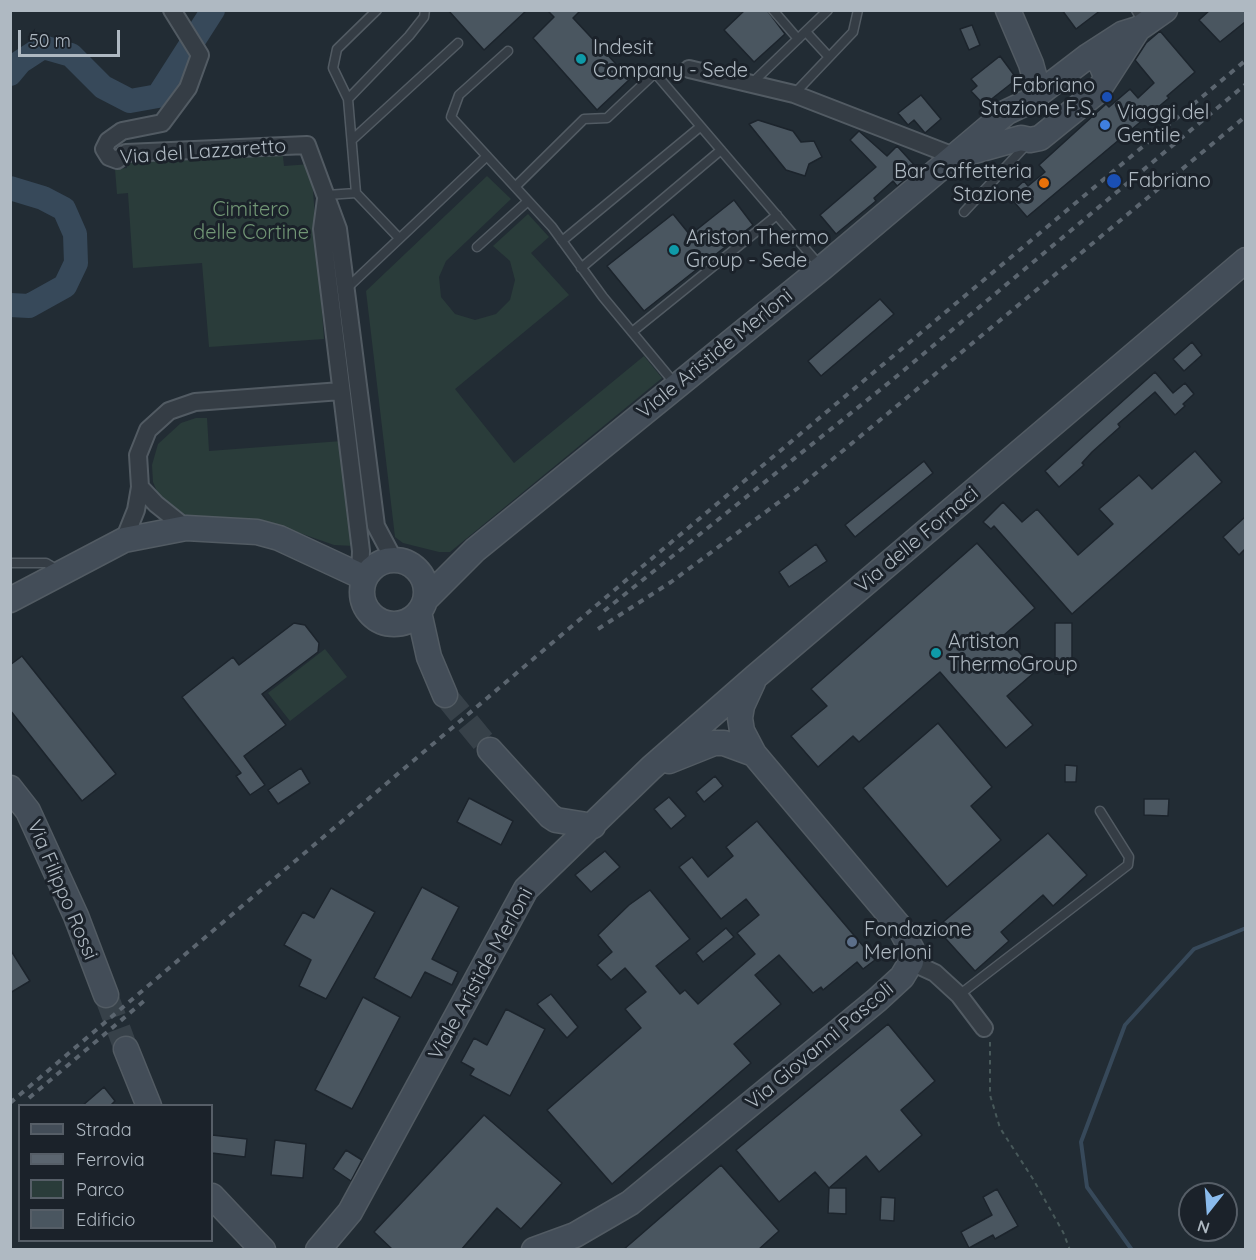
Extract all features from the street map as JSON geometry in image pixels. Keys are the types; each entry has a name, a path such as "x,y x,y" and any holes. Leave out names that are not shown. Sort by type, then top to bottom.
{"main road":[{"path":"1008,10 1031,64 1047,87"},
{"path":"954,156 1026,139 1040,138 1098,91 1139,21 1165,10"},
{"name":"Viale Aristide Merloni","path":"362,577 362,596 368,611 374,618 383,622 402,623 422,606 475,550 822,268 1007,112 1018,108 1139,21"},
{"path":"1088,56 1100,62 1106,76"},
{"path":"1018,108 1013,123 1026,139"},
{"name":"Via delle Fornaci","path":"593,826 651,768 755,677 1245,260"},
{"path":"10,600 124,540 186,528 257,532 279,538 362,577 376,565 394,560 410,564 418,571 426,589 422,606 429,657 445,695"},
{"name":"Viale Aristide Merloni","path":"418,571 440,569 475,550"},
{"path":"755,677 742,706 740,718 742,731 754,754 900,926 912,950 911,962"},
{"path":"651,768 714,743 724,743 754,754"},
{"path":"490,750 550,816 556,820 593,826"},
{"name":"Via Filippo Rossi","path":"10,788 28,811 76,916 106,995"},
{"name":"Viale Aristide Merloni","path":"318,1250 350,1212 526,889 593,826"},
{"name":"Via Giovanni Pascoli","path":"534,1250 575,1235 630,1203 903,977 911,962"},
{"path":"126,1048 148,1104"},
{"path":"213,1197 263,1250"}],"street":[{"name":"Via del Lazzaretto","path":"172,10 200,55 188,88 162,123 122,131 108,141 104,149 109,157 117,160 126,153 307,145 338,229 376,526 394,560"},
{"path":"689,69 794,94 954,156"},
{"path":"327,195 322,229 361,551 362,577"},
{"path":"124,540 135,510 140,487 138,455 148,430 169,411 195,402 341,391"},
{"path":"140,487 156,504 186,528"},
{"path":"911,962 935,973 959,995 984,1028"}],"lane":[{"path":"377,10 337,49 333,68 348,99 356,192 399,238"},
{"path":"348,99 409,36 424,17 425,10"},
{"path":"773,10 798,39"},
{"path":"794,94 853,32 858,10"},
{"path":"751,84 806,32 823,12"},
{"path":"806,32 829,57"},
{"path":"353,139 458,43"},
{"path":"508,51 459,95 451,117 528,201 677,386"},
{"path":"515,187 584,119 607,118 655,73 822,268"},
{"path":"562,242 700,127"},
{"path":"964,212 1026,139"},
{"path":"581,268 721,150"},
{"path":"345,289 487,156"},
{"path":"327,195 356,192"},
{"path":"477,247 528,201"},
{"path":"632,332 777,215"},
{"path":"10,562 46,563 61,572"},
{"path":"959,995 1128,866 1129,857 1100,811"}],"path":[{"path":"984,1028 990,1041 990,1095 1000,1128 1033,1179 1063,1232 1070,1250"}],"green space":[{"name":"Cimitero delle Cortine","path":"282,148 284,166 311,164 324,339 209,347 202,263 133,268 128,193 117,194 115,169 127,168 126,159"},
{"path":"487,176 511,199 446,261 439,277 441,297 455,314 475,320 496,314 510,300 515,280 510,261 493,246 528,214 549,237 531,253 569,295 455,389 514,463 644,356 662,378 450,552 439,552 403,543 395,537 366,291"},
{"path":"196,418 207,418 209,451 342,441 354,546 334,545 294,531 251,520 188,517 159,496 153,482 152,465 158,444 181,423"},
{"path":"325,649 347,677 290,721 268,693"}],"building":[{"path":"448,10 527,10 484,50"},
{"name":"Indesit Company - Sede","path":"547,10 581,10 573,18 630,79 597,110 533,38 554,17"},
{"path":"745,10 767,10 785,34 754,62 724,30"},
{"path":"1062,10 1101,10 1076,29"},
{"path":"1210,10 1245,10 1245,22 1220,42 1199,20"},
{"path":"972,25 980,45 969,50 960,29"},
{"name":"Fabriano","path":"1160,31 1195,72 1167,96 1169,98 1027,217 1008,195 1024,181 1028,186 1045,172 1039,165 1106,104 1109,107 1130,89 1138,98 1154,83 1135,60 1146,43"},
{"path":"1000,56 1017,79 984,105 971,91 977,86 971,79"},
{"path":"921,95 941,119 925,133 914,120 908,125 898,113"},
{"path":"758,120 793,131 801,142 814,141 822,157 809,164 805,176 786,170 749,124"},
{"path":"859,131 887,156 897,146 918,169 897,186 893,181 874,198 876,201 836,234 820,215 876,167 850,140"},
{"name":"Ariston Thermo Group - Sede","path":"734,200 753,225 644,311 607,266 673,214 690,235"},
{"path":"880,299 894,314 821,376 808,361"},
{"path":"1192,342 1202,355 1184,371 1173,359"},
{"path":"1155,372 1173,393 1185,383 1194,394 1183,404 1185,406 1175,415 1155,392 1118,424 1120,427 1092,452 1082,463 1084,465 1059,487 1045,471"},
{"path":"1195,451 1222,482 1072,614 994,526 991,529 983,522 1003,502 1022,522 1037,509 1078,555 1113,524 1099,509 1139,475 1152,489"},
{"path":"924,461 933,473 855,537 845,525"},
{"path":"1245,517 1245,549 1239,555 1223,537"},
{"name":"Artiston ThermoGroup","path":"977,543 1035,608 1004,635 1036,671 1007,696 1033,725 1006,748 940,672 859,742 853,736 818,767 791,736 827,706 811,689"},
{"path":"816,544 827,561 789,587 779,572"},
{"path":"294,623 305,625 319,643 318,652 262,694 286,725 244,756 265,785 250,795 236,776 241,773 182,697 233,657 239,665"},
{"path":"1055,623 1072,623 1072,674 1055,674"},
{"path":"22,656 116,774 82,801 10,710 10,665"},
{"path":"938,723 992,787 971,806 1001,840 947,887 863,788"},
{"path":"1065,765 1077,766 1076,782 1065,782"},
{"path":"301,768 310,783 278,804 268,790"},
{"path":"715,776 723,786 704,802 696,792"},
{"path":"669,797 686,816 671,829 654,809"},
{"path":"469,798 513,821 501,845 457,822"},
{"path":"1144,799 1169,799 1168,816 1144,815"},
{"path":"757,821 875,960 863,969 857,962 823,990 821,987 813,993 779,955 755,975 781,1004 734,1044 751,1063 612,1184 547,1110 641,1028 625,1009 646,992 625,968 611,980 597,965 612,952 598,935 629,905 650,890 690,939 656,966 680,994 685,990 698,1004 755,954 737,933 759,915 746,899 721,919 679,867 692,857 708,877 733,856 726,847"},
{"path":"1048,833 1087,875 1053,906 1043,895 1001,932 1009,941 975,971 936,928"},
{"path":"605,851 620,867 591,892 575,875"},
{"path":"422,887 459,907 432,959 458,972 452,985 425,972 411,998 374,978"},
{"path":"331,888 375,912 326,999 299,986 311,960 284,945 303,912 314,918"},
{"path":"726,928 734,937 703,962 696,953"},
{"path":"10,949 30,981 10,993"},
{"path":"551,994 578,1027 567,1038 537,1004"},
{"path":"363,997 400,1017 352,1109 315,1090"},
{"path":"506,1009 545,1029 510,1096 470,1075 474,1069 461,1062 474,1038 487,1045"},
{"path":"888,1024 935,1081 901,1110 922,1135 879,1172 866,1156 829,1188 815,1172 779,1202 736,1150"},
{"path":"104,1087 115,1101 112,1104 84,1104"},
{"path":"484,1115 562,1183 521,1229 497,1208 461,1250 393,1250 374,1232"},
{"path":"213,1135 247,1139 245,1157 213,1153"},
{"path":"275,1140 306,1144 303,1178 271,1175"},
{"path":"346,1150 362,1160 351,1181 333,1169"},
{"path":"721,1165 779,1231 758,1250 623,1250"},
{"path":"829,1188 846,1188 846,1214 828,1213"},
{"path":"997,1189 1018,1226 995,1239 993,1235 969,1248 961,1232 992,1215 983,1197"},
{"path":"881,1197 895,1198 894,1221 880,1220"}],"waterway":[{"path":"10,74 20,62 43,47 71,55 103,87 130,101 158,96 213,10"},
{"path":"10,188 43,198 64,209 75,234 76,263 65,286 29,306 10,305"},
{"path":"1132,1250 1087,1187 1081,1142 1125,1025 1194,949 1246,928"}],"tunnel":[{"path":"445,695 490,750"},
{"path":"106,995 126,1049"}],"railway":[{"path":"10,1103 631,576 1246,60"},
{"path":"604,611 891,381 1246,84"},
{"path":"598,629 671,582 798,488 1246,116"},
{"path":"29,1098 144,1001"}],"place":[{"name":"Indesit Company - Sede","path":"581,59"},
{"name":"Fabriano Stazione F.S.","path":"1107,97"},
{"name":"Viaggi del Gentile","path":"1105,125"},
{"name":"Fabriano","path":"1114,181"},
{"name":"Bar Caffetteria Stazione","path":"1044,183"},
{"name":"Ariston Thermo Group - Sede","path":"674,250"},
{"name":"Artiston ThermoGroup","path":"936,653"},
{"name":"Fondazione Merloni","path":"852,942"}]}
